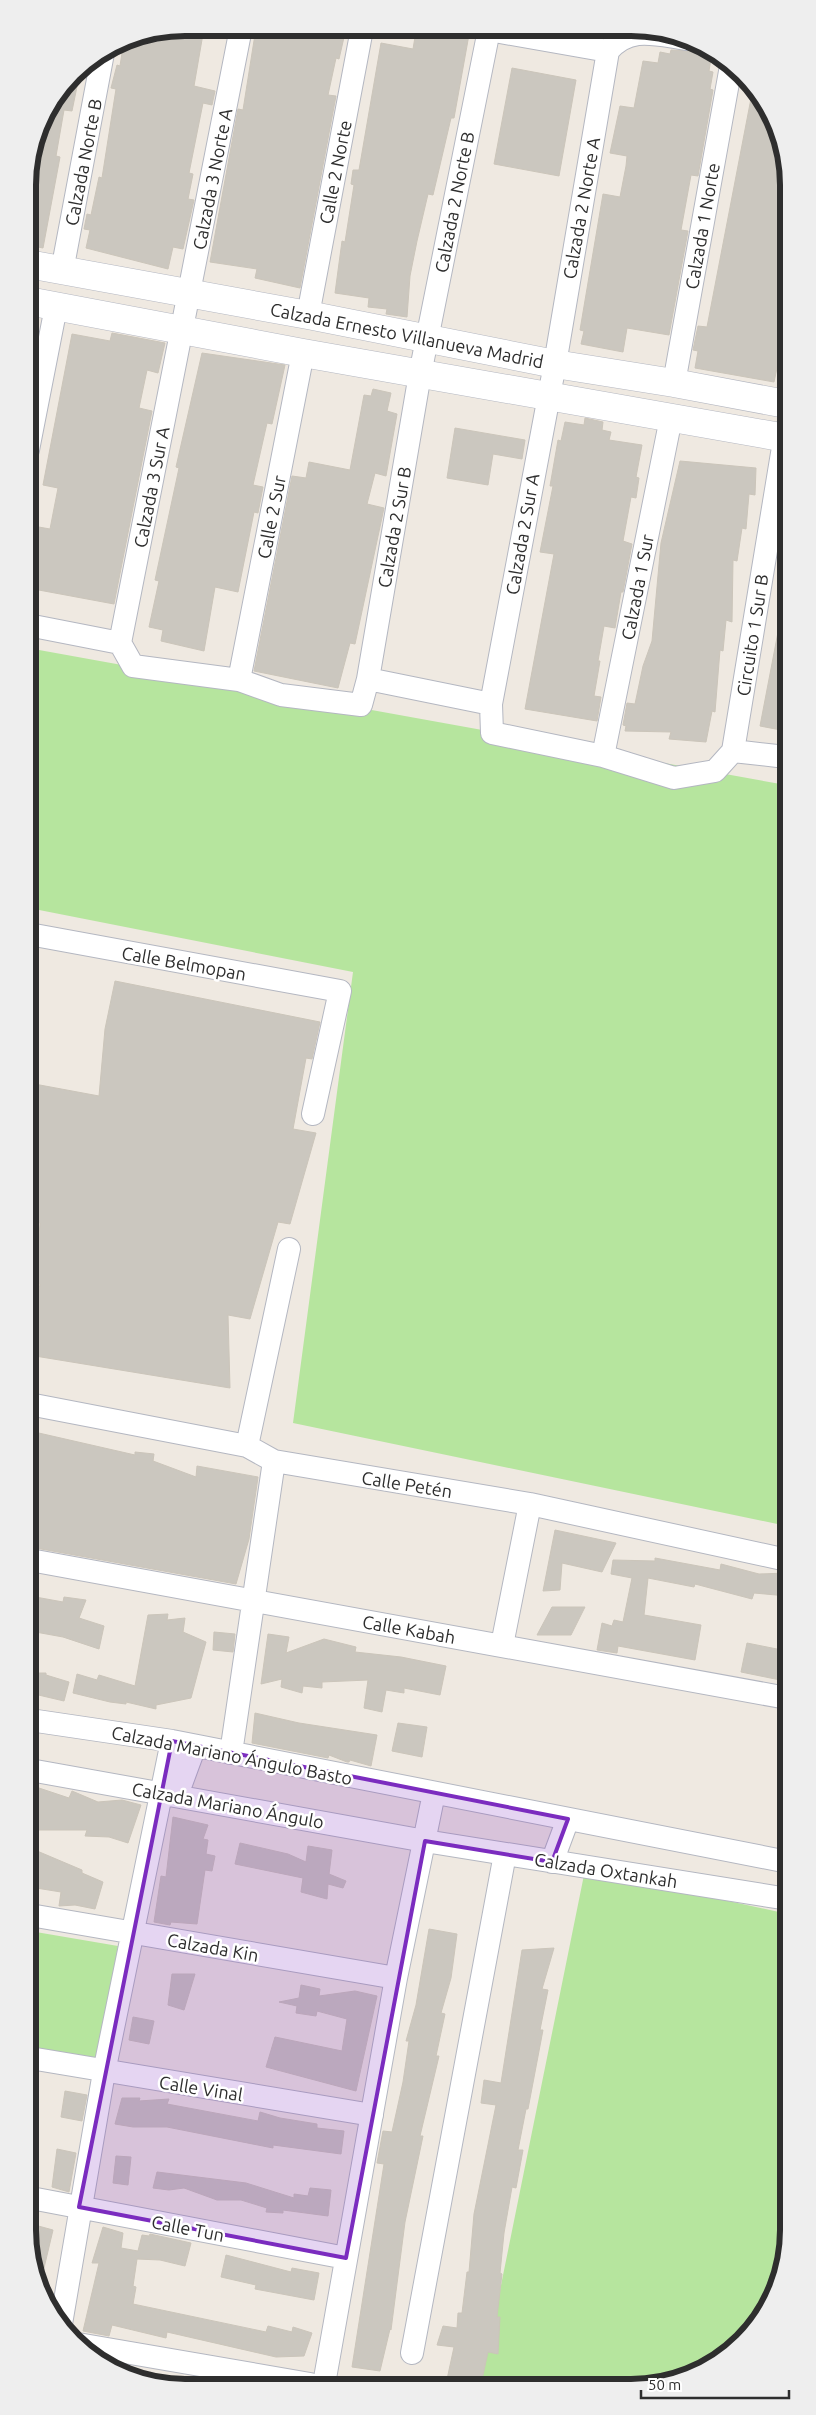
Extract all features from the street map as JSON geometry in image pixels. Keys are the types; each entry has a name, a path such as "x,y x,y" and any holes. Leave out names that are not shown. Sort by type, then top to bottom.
{"street":[{"name":"Calzada 3 Norte A","path":"182,331 239,36"},
{"name":"Calle 2 Norte","path":"308,315 361,36"},
{"name":"Calzada 2 Norte B","path":"420,374 488,36"},
{"path":"523,36 608,51 617,40 627,36"},
{"name":"Calzada 2 Norte A","path":"555,364 608,51"},
{"name":"Calzada Norte B","path":"62,271 101,62"},
{"name":"Calzada 1 Norte","path":"674,382 729,74"},
{"name":"Calzada Ernesto Villanueva Madrid","path":"37,266 308,315 555,364 674,382 780,403"},
{"name":"Calzada Ernesto Villanueva Madrid","path":"37,303 420,374 671,418 780,434"},
{"path":"37,405 56,307"},
{"name":"Calzada 3 Sur A","path":"120,643 182,331"},
{"name":"Calle 2 Sur","path":"239,680 303,353"},
{"name":"Calzada 2 Sur A","path":"555,364 547,396 491,704 492,733 603,756"},
{"name":"Calzada 2 Sur B","path":"239,680 281,695 361,705 368,679 420,374"},
{"name":"Calzada 1 Sur","path":"603,756 671,418"},
{"name":"Circuito 1 Sur B","path":"734,751 780,467"},
{"path":"37,628 120,643 133,666 239,680"},
{"path":"368,679 491,704"},
{"path":"603,756 674,778 715,771 734,751 780,756"},
{"name":"Calle Belmopan","path":"37,935 340,991 313,1114"},
{"path":"246,1446 289,1249"},
{"name":"Calle Petén","path":"36,1405 246,1446 274,1461 530,1504 779,1558"},
{"path":"231,1753 274,1461"},
{"path":"502,1645 530,1504"},
{"name":"Calle Kabah","path":"36,1561 779,1696"},
{"name":"Calzada Mariano Ángulo Basto","path":"36,1721 172,1741 434,1793"},
{"path":"62,2313 104,2072 132,1933 169,1794 172,1741"},
{"path":"169,1794 195,1746"},
{"name":"Calzada Mariano Ángulo","path":"36,1771 425,1841"},
{"path":"325,2379 396,1978 434,1793 779,1860"},
{"path":"552,1862 568,1819"},
{"name":"Calzada Oxtankah","path":"425,1841 779,1898"},
{"path":"412,2353 505,1854"},
{"name":"Calzada Kin","path":"36,1916 396,1978"},
{"name":"Calle Vinal","path":"36,2059 104,2072 372,2115"},
{"name":"Calle Tun","path":"36,2199 346,2258"},
{"path":"92,2346 281,2379"}],"highlighted area":[{"path":"172,1741 568,1819 552,1862 425,1841 346,2258 79,2207"}],"green space":[{"path":"37,650 780,784 779,1524 293,1423 353,972 37,910"},
{"path":"585,1870 779,1912 779,2240 772,2278 760,2304 749,2321 729,2342 714,2354 679,2371 660,2376 631,2379 482,2379"},
{"path":"36,1932 118,1946 97,2063 36,2048"},
{"path":"134,2370 187,2379 156,2376"}],"building":[{"path":"203,36 194,86 215,91 212,105 203,103 189,173 193,174 188,199 194,200 183,249 173,247 168,269 86,248 90,230 84,229 87,214 91,215 99,177 102,178 116,89 111,88 117,65 120,66 122,50 137,44 166,38"},
{"path":"255,36 344,36 339,59 336,58 328,95 336,96 300,288 255,278 257,269 210,262 238,109 243,110"},
{"path":"415,36 469,36 454,118 451,118 433,195 428,194 417,241 410,276 407,317 386,314 387,309 368,307 369,298 335,293 342,241 345,242 354,185 351,184 353,170 359,170 381,43 413,49"},
{"path":"671,50 691,51 711,59 709,71 713,72 710,89 713,90 698,176 691,175 681,230 688,231 669,335 627,328 623,352 581,344 584,331 580,330 603,194 620,197 626,166 627,156 610,153 620,106 634,108 643,61 658,63 660,52 670,54"},
{"path":"512,68 576,80 559,176 494,164"},
{"path":"78,82 72,111 64,110 56,156 60,157 43,248 37,247 37,175 41,146 56,111 67,94"},
{"path":"751,97 772,137 777,156 780,185 780,354 774,382 695,368 698,351 693,350 698,326 707,327"},
{"path":"112,333 165,343 158,373 147,370 139,408 152,411 114,604 37,590 37,527 50,529 58,488 43,485 72,334 110,341"},
{"path":"202,353 285,365 272,424 267,423 253,485 263,487 258,513 254,512 238,592 215,587 204,651 161,641 163,630 149,627 159,581 155,580 179,468 176,467"},
{"path":"373,389 391,393 387,411 397,414 386,476 375,473 367,504 384,508 355,644 350,643 338,688 254,671 292,476 306,478 309,462 350,470 364,395 371,396"},
{"path":"585,418 603,422 602,430 611,432 609,440 642,445 636,477 639,478 636,498 631,497 623,541 632,544 623,592 621,592 615,628 604,626 598,661 600,661 594,696 601,697 597,721 525,709 554,554 540,552 553,486 550,486 558,440 561,441 565,422 584,425"},
{"path":"455,428 525,440 522,459 493,454 488,485 447,478"},
{"path":"680,461 756,468 755,495 749,494 746,529 742,528 737,561 733,560 732,622 726,620 723,651 720,650 715,712 712,711 706,742 669,739 671,732 625,731 626,726 623,725 627,703 635,704 643,666 652,641 661,543"},
{"path":"779,627 780,627 780,730 760,726"},
{"path":"115,981 320,1022 312,1059 306,1058 293,1129 316,1133 290,1224 278,1222 250,1319 228,1315 230,1388 36,1356 36,1302 40,1284 36,1283 40,1223 36,1222 37,1084 99,1096 105,1029"},
{"path":"36,1432 135,1455 135,1452 154,1454 153,1461 196,1477 197,1466 258,1477 249,1539 236,1584 36,1548"},
{"path":"555,1530 616,1543 602,1572 562,1563 560,1590 543,1591"},
{"path":"655,1558 720,1570 721,1564 759,1574 779,1573 779,1595 754,1593 752,1599 695,1584 694,1587 648,1578 644,1615 701,1625 695,1660 618,1646 617,1653 597,1650 602,1623 612,1626 614,1620 623,1622 632,1578 611,1574 613,1560 655,1561"},
{"path":"36,1597 63,1602 64,1597 86,1600 79,1618 104,1626 99,1649 63,1637 36,1632"},
{"path":"552,1607 585,1607 571,1635 537,1635"},
{"path":"168,1614 167,1620 185,1618 183,1632 206,1642 191,1698 156,1705 156,1709 126,1702 126,1704 110,1702 73,1693 77,1674 97,1680 99,1675 135,1686 148,1615"},
{"path":"214,1632 235,1634 233,1652 213,1650"},
{"path":"268,1634 289,1637 286,1653 324,1639 356,1647 355,1652 401,1657 446,1666 440,1695 404,1688 404,1693 386,1690 382,1712 364,1708 368,1680 322,1682 322,1688 303,1686 302,1693 281,1687 282,1679 261,1684"},
{"path":"747,1643 779,1649 779,1680 741,1672"},
{"path":"36,1673 46,1673 46,1675 69,1682 64,1701 36,1694"},
{"path":"255,1713 299,1723 377,1735 371,1766 350,1760 347,1762 329,1755 328,1758 252,1743"},
{"path":"398,1723 427,1727 422,1757 392,1751"},
{"path":"36,1787 69,1798 72,1791 98,1802 122,1800 141,1805 128,1843 109,1837 85,1836 87,1830 36,1830"},
{"path":"173,1817 208,1825 203,1839 208,1840 206,1854 215,1856 212,1871 205,1870 197,1924 171,1922 170,1925 154,1922 161,1876 166,1877"},
{"path":"240,1843 288,1854 306,1862 308,1846 332,1850 329,1874 346,1881 343,1888 328,1884 327,1899 301,1892 303,1878 235,1864"},
{"path":"36,1851 82,1870 82,1873 103,1882 95,1909 75,1905 59,1906 61,1892 36,1888"},
{"path":"429,1929 457,1934 451,1978 441,2013 445,2014 436,2056 439,2056 420,2136 423,2136 405,2222 391,2330 380,2371 352,2367 384,2164 377,2163 383,2131 392,2132 403,2082 409,2041 406,2041 416,2005"},
{"path":"554,1948 542,1989 548,1990 540,2030 543,2030 518,2150 523,2150 516,2188 512,2187 504,2233 497,2317 500,2317 498,2354 488,2352 482,2379 447,2379 454,2347 437,2345 443,2326 457,2328 458,2313 462,2313 467,2272 469,2272 474,2214 496,2105 481,2103 484,2080 501,2083 522,1950"},
{"path":"172,1974 195,1974 184,2010 168,2005"},
{"path":"301,1985 320,1989 319,1996 355,1991 377,1996 356,2091 266,2067 275,2037 342,2051 347,2019 317,2011 316,2016 296,2013 297,2006 279,2002 299,1998"},
{"path":"133,2017 154,2021 149,2044 129,2040"},
{"path":"65,2091 87,2095 82,2121 61,2117"},
{"path":"122,2098 140,2098 139,2101 169,2099 167,2104 258,2121 260,2112 280,2118 317,2124 317,2128 344,2131 341,2154 273,2145 273,2148 167,2127 133,2127 115,2124"},
{"path":"57,2149 76,2153 69,2192 52,2187"},
{"path":"116,2156 131,2157 128,2185 113,2183"},
{"path":"157,2172 246,2183 294,2198 294,2194 308,2196 310,2188 331,2190 328,2216 283,2210 283,2213 266,2212 267,2208 241,2200 217,2200 184,2188 169,2190 153,2188"},
{"path":"36,2225 53,2230 44,2268 41,2268 39,2259"},
{"path":"103,2227 123,2233 121,2248 138,2251 142,2235 149,2236 150,2234 191,2243 185,2266 160,2260 137,2259 133,2286 136,2287 133,2304 266,2332 268,2326 292,2332 293,2327 312,2333 304,2356 276,2357 167,2332 166,2338 112,2325 109,2336 83,2331 99,2263 92,2263"},
{"path":"226,2255 291,2272 292,2268 319,2273 314,2300 255,2289 256,2285 221,2277"}]}
